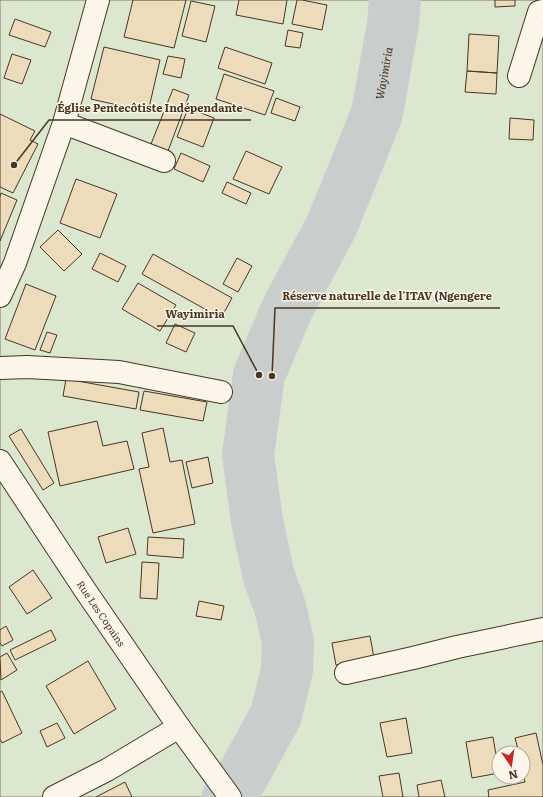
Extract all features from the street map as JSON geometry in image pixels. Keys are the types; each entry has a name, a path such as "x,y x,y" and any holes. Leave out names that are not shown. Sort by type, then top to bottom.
{"street":[{"path":"0,296 15,263 64,124 98,0"},
{"path":"519,76 539,12 543,11"},
{"path":"64,124 164,161"},
{"path":"0,368 27,367 119,372 221,392"},
{"name":"Rue Les Copains","path":"0,461 85,590 179,727 230,797"},
{"path":"346,673 543,629"},
{"path":"54,797 107,770 179,727"}],"green space":[{"path":"0,0 543,0 543,797 0,797"}],"building":[{"path":"133,0 186,0 174,48 124,37"},
{"path":"239,0 287,0 283,24 236,15"},
{"path":"297,0 327,5 322,30 292,24"},
{"path":"495,0 515,0 515,6 495,7"},
{"path":"191,1 215,6 206,42 182,36"},
{"path":"15,19 51,32 45,47 9,35"},
{"path":"288,30 303,33 300,48 285,46"},
{"path":"469,34 499,36 497,73 467,71"},
{"path":"104,47 160,60 148,112 91,99"},
{"path":"225,47 272,63 265,84 218,68"},
{"path":"12,54 31,60 22,84 4,78"},
{"path":"168,56 185,59 181,78 163,74"},
{"path":"467,71 497,73 496,94 465,92"},
{"path":"224,74 274,91 265,115 216,99"},
{"path":"173,89 189,95 168,151 151,144"},
{"path":"276,98 300,107 295,121 271,113"},
{"path":"188,108 214,118 203,147 177,137"},
{"path":"0,114 35,131 30,140 38,144 13,193 0,187"},
{"path":"510,118 534,120 533,140 509,139"},
{"path":"246,151 282,167 269,194 233,179"},
{"path":"181,153 210,166 203,182 174,169"},
{"path":"76,179 117,194 100,238 60,223"},
{"path":"227,182 251,193 246,204 222,193"},
{"path":"1,193 17,200 0,241 0,197"},
{"path":"58,230 82,254 64,271 40,247"},
{"path":"100,253 126,266 118,282 92,269"},
{"path":"153,254 232,298 221,318 142,274"},
{"path":"237,258 252,266 238,292 223,284"},
{"path":"138,283 176,305 160,331 122,309"},
{"path":"26,284 56,296 35,350 5,339"},
{"path":"175,324 195,333 186,352 166,343"},
{"path":"47,332 57,335 50,353 40,350"},
{"path":"66,379 139,392 136,409 63,396"},
{"path":"144,391 207,402 203,421 140,410"},
{"path":"97,421 103,446 127,441 134,469 60,486 48,432"},
{"path":"163,428 170,462 182,460 195,524 153,533 139,469 149,467 142,433"},
{"path":"21,429 54,483 43,490 9,436"},
{"path":"208,457 213,483 192,488 186,462"},
{"path":"128,528 136,554 106,563 98,537"},
{"path":"148,537 184,539 183,558 147,555"},
{"path":"142,562 159,563 157,599 140,598"},
{"path":"33,570 52,598 27,614 9,587"},
{"path":"199,601 224,606 221,620 196,616"},
{"path":"6,626 13,640 2,646 0,643 0,630"},
{"path":"51,630 56,640 15,660 10,650"},
{"path":"370,636 374,658 336,665 332,643"},
{"path":"7,653 17,670 1,680 0,657"},
{"path":"88,661 116,709 74,734 46,686"},
{"path":"2,691 22,733 2,743 0,739 0,692"},
{"path":"406,718 412,753 387,757 380,723"},
{"path":"57,723 65,738 47,747 40,731"},
{"path":"536,733 543,765 543,797 489,797 488,790 511,785 531,785 531,745 517,745 515,738"},
{"path":"493,737 494,745 491,745 491,774 472,778 466,742"},
{"path":"399,773 403,797 383,797 379,776"},
{"path":"441,780 445,797 419,797 417,785"},
{"path":"125,782 132,797 96,797"}],"waterway":[{"name":"Wayimiria","path":"228,797 241,779 276,715 287,670 288,642 280,607 269,577 257,521 248,455 259,375 288,307 331,227 377,113 393,24 395,0"}],"place":[{"name":"Église Pentecôtiste Indépendante","path":"14,165"},
{"name":"Wayimiria","path":"259,375"},
{"name":"Réserve naturelle de l'ITAV (Ngengere","path":"272,376"}]}
